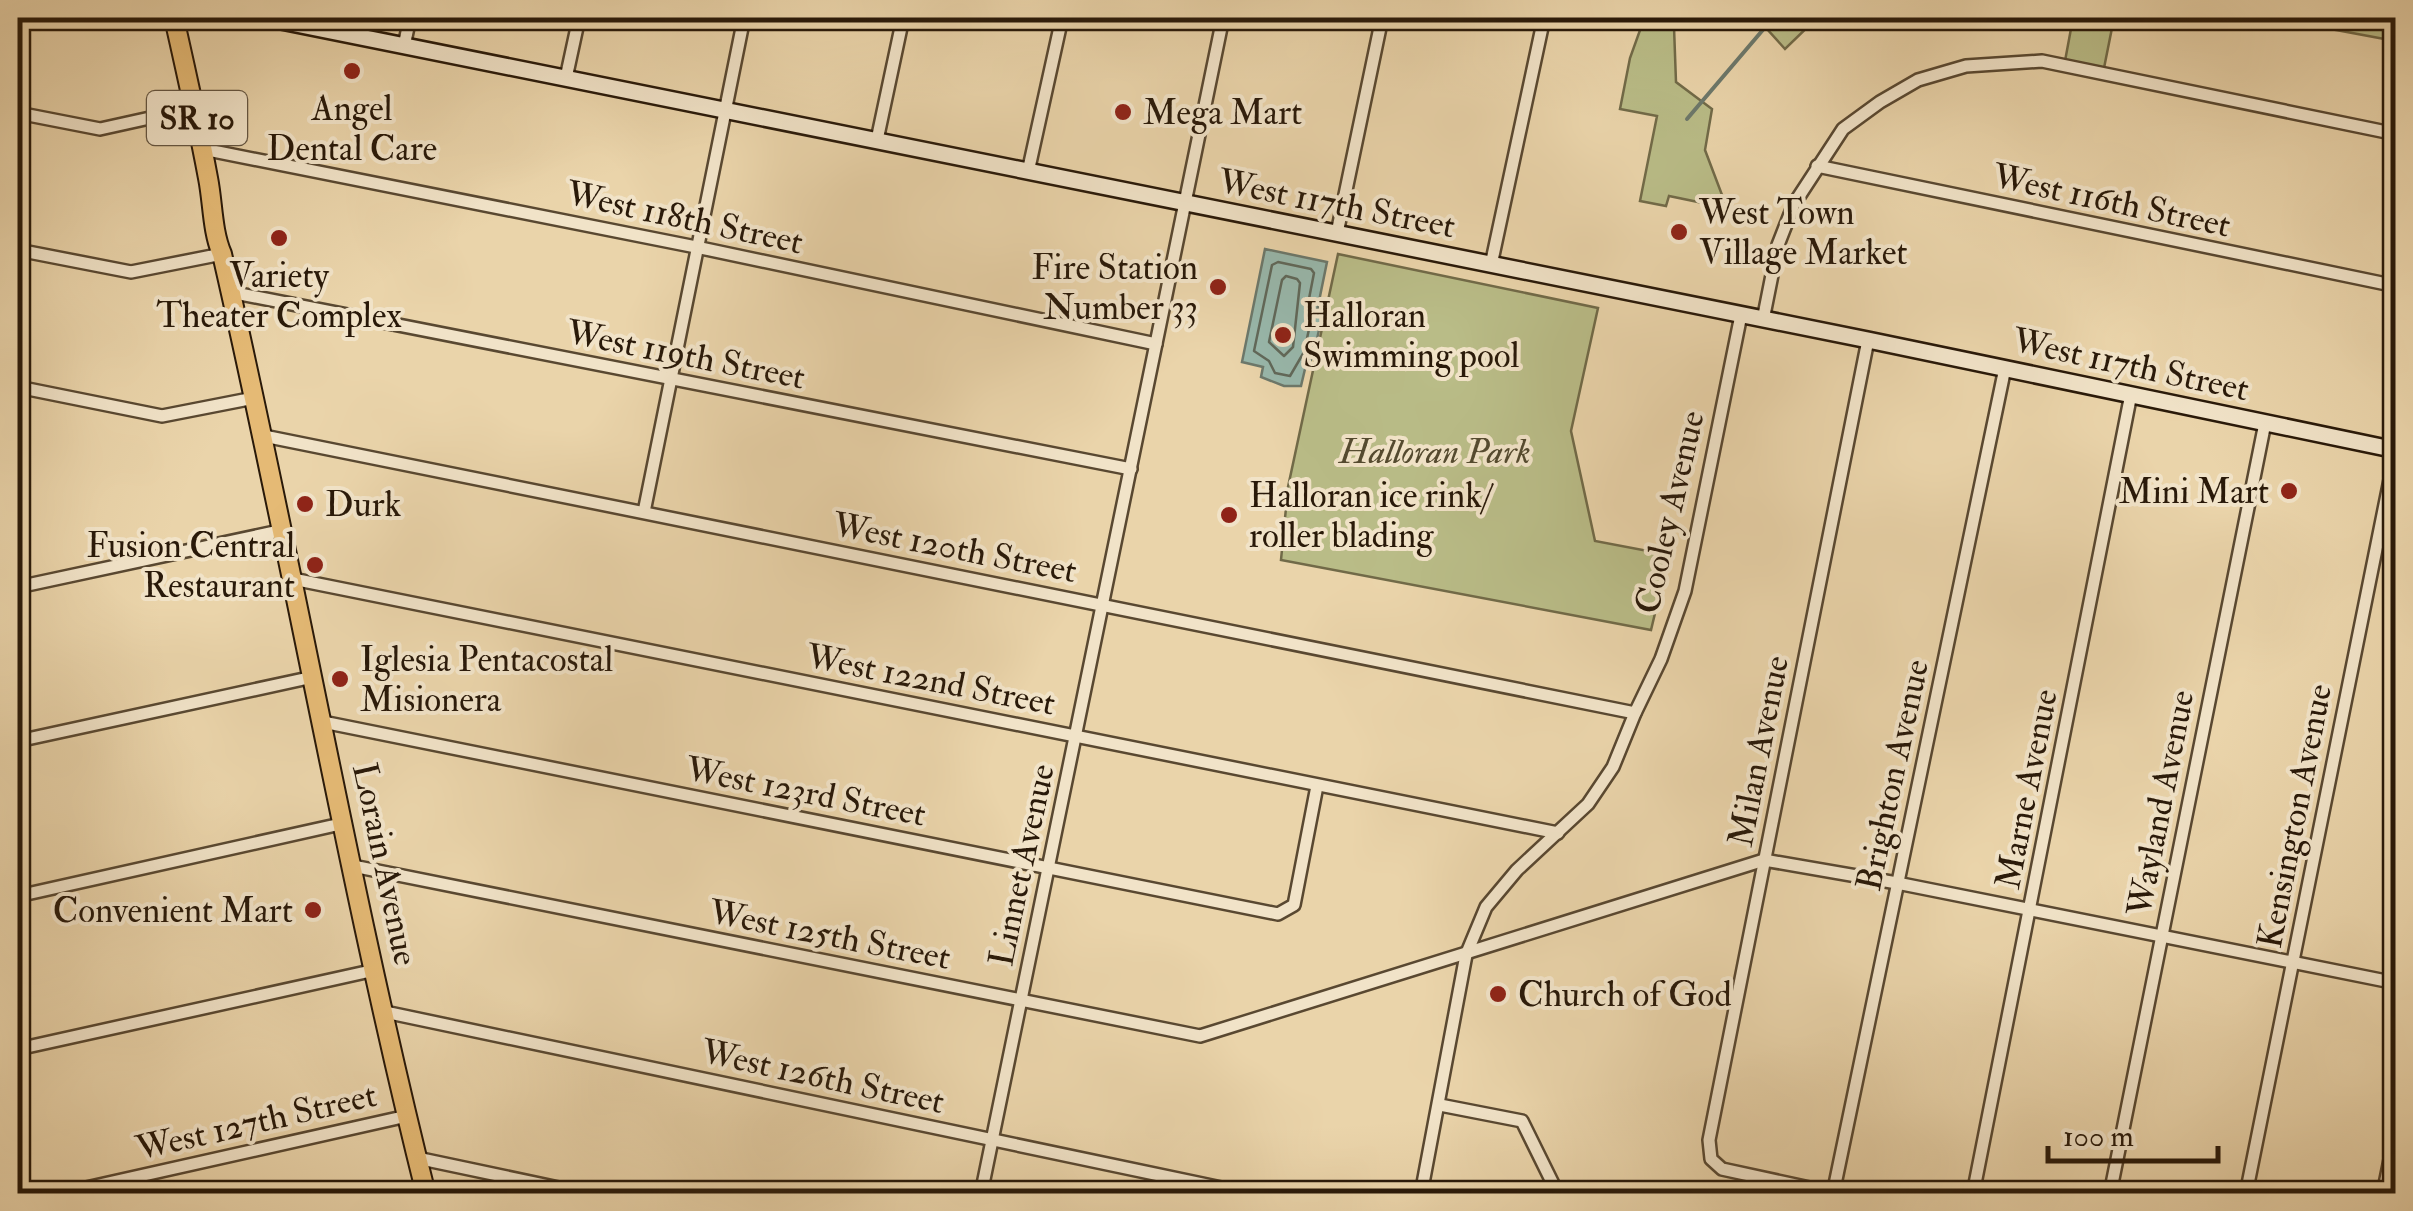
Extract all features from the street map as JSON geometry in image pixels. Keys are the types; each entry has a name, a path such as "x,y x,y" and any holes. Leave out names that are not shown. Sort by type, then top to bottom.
{"main road":[{"name":"Lorain Avenue","path":"174,18 216,219 214,237 222,254 264,436 375,970 426,1194"},
{"name":"West 117th Street","path":"266,18 2396,450"}],"street":[{"path":"404,46 410,18"},
{"path":"566,78 579,18"},
{"path":"644,512 744,18"},
{"path":"877,140 903,18"},
{"path":"1028,172 1062,18"},
{"name":"Linnet Avenue","path":"981,1194 1223,18"},
{"path":"1337,233 1382,18"},
{"path":"1491,265 1544,18"},
{"path":"1762,320 1778,245 1794,204 1817,166 1843,129 1918,80 1966,66 2042,61 2396,134"},
{"path":"18,113 100,129 195,108"},
{"name":"West 118th Street","path":"203,149 1156,344"},
{"name":"West 116th Street","path":"1817,166 2396,286"},
{"path":"18,250 132,272 222,254"},
{"name":"West 119th Street","path":"230,292 1131,470"},
{"name":"Cooley Avenue","path":"1420,1194 1466,955 1486,907 1517,870 1588,804 1614,767 1634,712 1661,659 1685,591 1741,315"},
{"name":"Milan Avenue","path":"1833,1193 1722,1169 1711,1158 1709,1140 1868,340"},
{"name":"Brighton Avenue","path":"1833,1193 2005,368"},
{"path":"18,387 162,416 254,398"},
{"name":"Marne Avenue","path":"1972,1194 2131,394"},
{"name":"Wayland Avenue","path":"2110,1194 2265,423"},
{"name":"West 120th Street","path":"264,436 1634,712"},
{"name":"Kensington Avenue","path":"2246,1194 2396,450"},
{"path":"18,587 284,530"},
{"name":"West 122nd Street","path":"293,579 1558,833"},
{"path":"18,741 313,678"},
{"name":"West 123rd Street","path":"323,722 1278,914 1294,905 1318,786"},
{"path":"18,896 345,824"},
{"path":"1764,860 2396,983"},
{"name":"West 125th Street","path":"353,866 1200,1036 1764,860"},
{"path":"18,1049 375,970"},
{"name":"West 126th Street","path":"386,1012 1250,1194"},
{"path":"1440,1105 1522,1121 1558,1194"},
{"name":"West 127th Street","path":"60,1194 407,1116"},
{"path":"2383,1194 2396,1130"},
{"path":"417,1158 588,1194"}],"green space":[{"path":"1757,18 1817,18 1785,49"},
{"path":"2073,18 2114,18 2104,68 2065,61"},
{"path":"2272,18 2395,18 2395,41"},
{"path":"1644,19 1674,27 1676,82 1712,109 1705,150 1727,208 1669,196 1666,206 1640,201 1657,116 1620,109 1630,58"},
{"name":"Halloran Park","path":"1338,254 1598,308 1571,431 1595,541 1669,555 1651,630 1281,560 1288,487"}],"water":[{"name":"Halloran Swimming pool","path":"1265,249 1327,262 1317,311 1323,312 1313,357 1301,386 1284,386 1261,377 1263,367 1242,362"}],"waterway":[{"path":"1687,119 1773,18"}],"place":[{"name":"Angel Dental Care","path":"352,71"},
{"name":"Mega Mart","path":"1123,112"},
{"name":"West Town Village Market","path":"1679,232"},
{"name":"Variety Theater Complex","path":"279,238"},
{"name":"Fire Station Number 33","path":"1218,287"},
{"name":"Halloran Swimming pool","path":"1283,335"},
{"name":"Mini Mart","path":"2289,491"},
{"name":"Durk","path":"305,504"},
{"name":"Halloran ice rink/ roller blading","path":"1229,515"},
{"name":"Fusion Central Restaurant","path":"315,565"},
{"name":"Iglesia Pentacostal Misionera","path":"340,679"},
{"name":"Convenient Mart","path":"313,910"},
{"name":"Church of God","path":"1498,994"}]}
